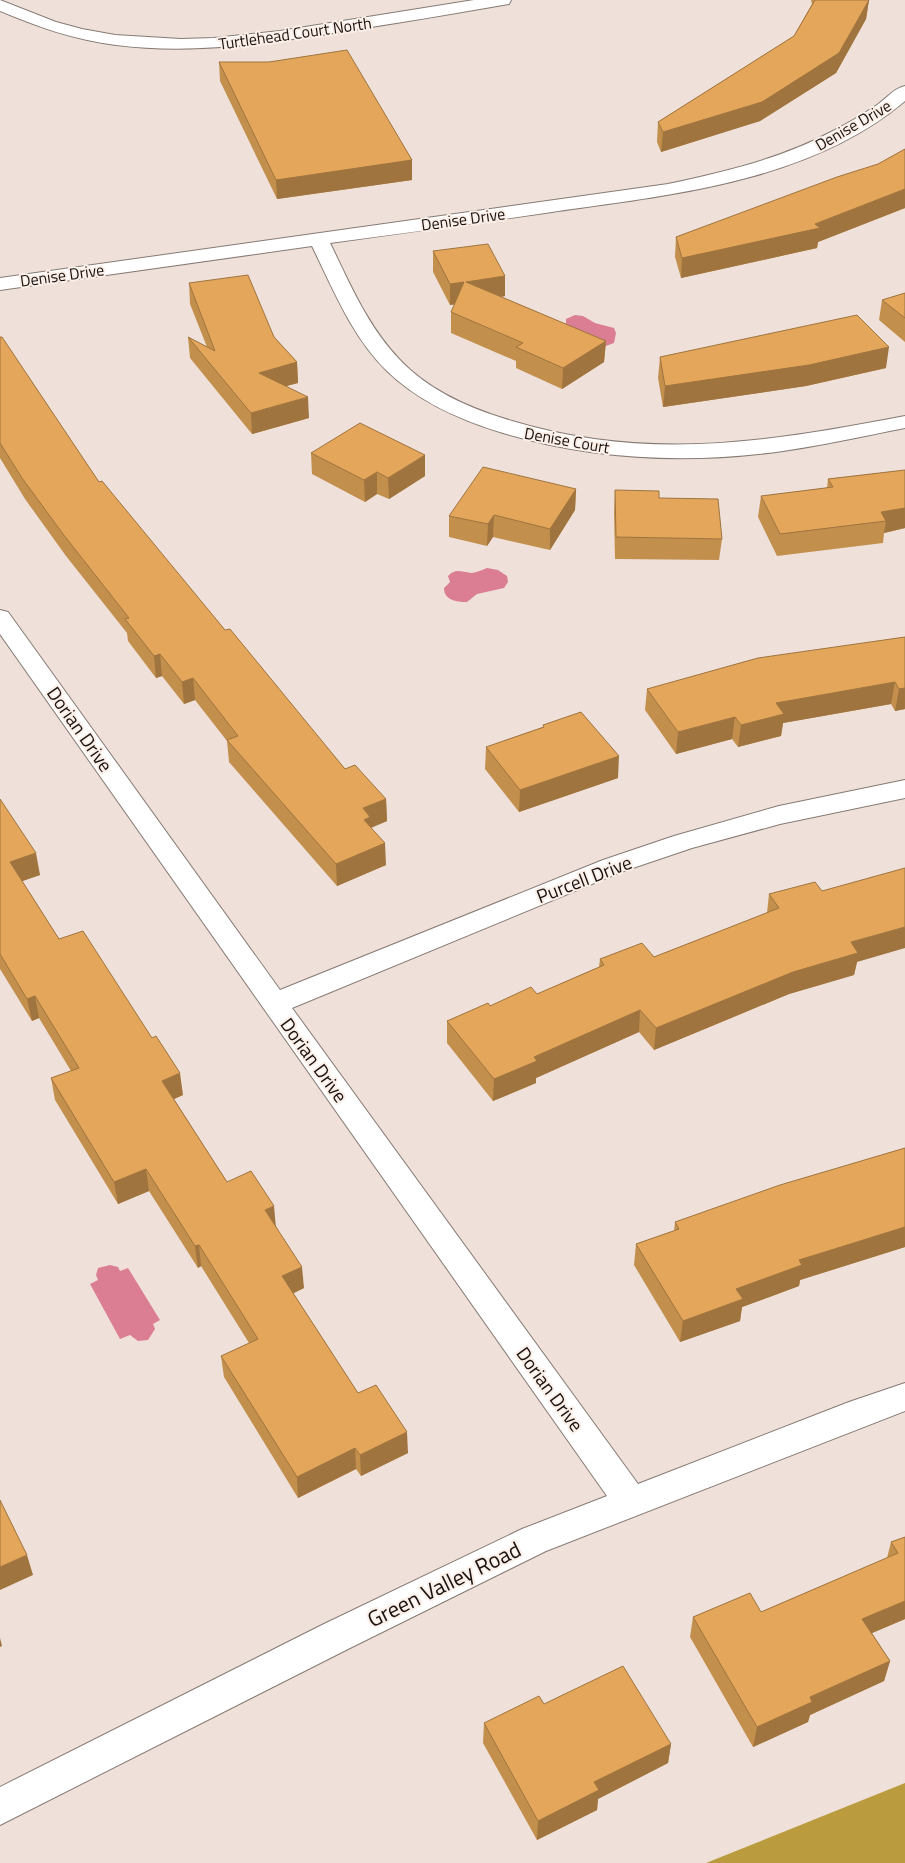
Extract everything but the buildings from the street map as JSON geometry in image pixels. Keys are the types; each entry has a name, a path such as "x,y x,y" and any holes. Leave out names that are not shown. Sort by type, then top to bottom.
{"street":[{"name":"Turtlehead Court North","path":"0,5 46,24 82,34 151,44 196,45 270,39 503,0"},
{"name":"Denise Drive","path":"0,284 668,190 727,178 780,162 825,143 880,111 905,91"},
{"name":"Denise Court","path":"318,239 359,323 393,366 413,384 443,402 479,418 520,432 564,442 613,449 714,450 764,447 905,422"},
{"name":"Dorian Drive","path":"0,616 274,1004 630,1501"},
{"name":"Purcell Drive","path":"274,1004 612,866 674,845 779,815 905,789"},
{"name":"Green Valley Road","path":"0,1807 337,1636 534,1540 861,1412 905,1398"}],"shaded area":[{"path":"575,315 583,316 595,323 614,328 616,333 614,343 603,347 566,325 566,319"},
{"path":"487,568 498,570 507,576 508,582 504,588 477,594 467,602 448,598 444,588 450,582 448,576 454,572 473,573"},
{"path":"110,1265 118,1267 120,1271 128,1268 160,1320 153,1324 155,1329 148,1340 138,1341 130,1335 120,1339 90,1284 98,1280 96,1275 98,1268"},
{"path":"905,1783 905,1863 706,1863"}]}
